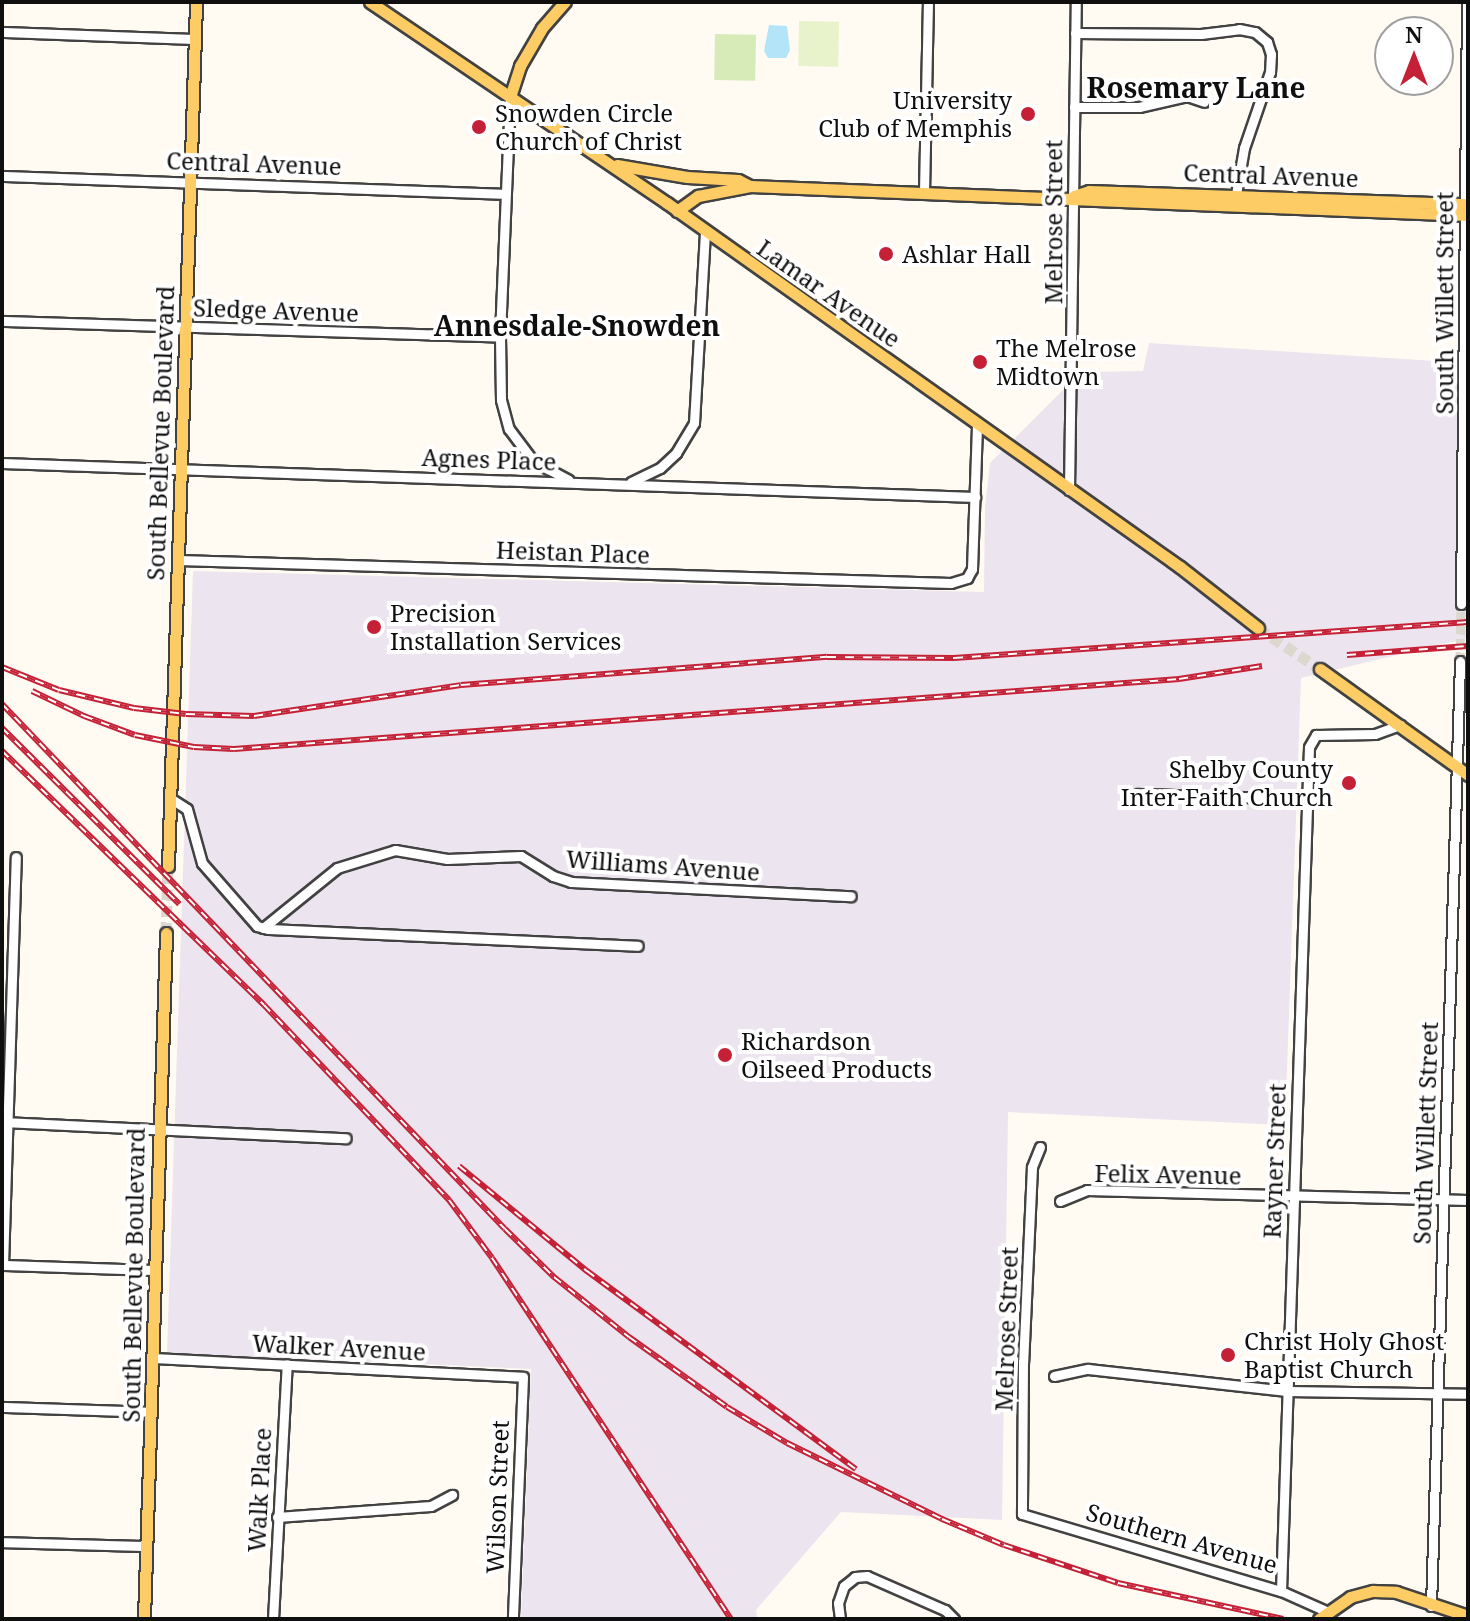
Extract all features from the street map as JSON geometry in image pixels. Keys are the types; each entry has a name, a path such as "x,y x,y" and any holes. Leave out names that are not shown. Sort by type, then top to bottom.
{"main road":[{"name":"South Bellevue Boulevard","path":"168,866 196,2"},
{"name":"Lamar Avenue","path":"370,2 609,163 1180,567 1258,628"},
{"path":"510,97 520,66 542,28 565,2"},
{"name":"Central Avenue","path":"609,163 675,175 738,180 750,186 1073,197 1089,191 1466,209"},
{"name":"Central Avenue","path":"677,211 708,193 738,191 750,186"},
{"path":"1320,669 1463,771"},
{"name":"South Bellevue Boulevard","path":"144,1619 166,933"},
{"name":"Southern Avenue","path":"1322,1615 1350,1597 1373,1591 1396,1592 1468,1616"}],"street":[{"path":"924,192 928,2"},
{"name":"Melrose Street","path":"1069,490 1076,2"},
{"name":"South Willett Street","path":"1461,604 1466,368 1467,2"},
{"path":"1075,33 1201,34 1239,29 1255,32 1267,42 1271,54 1270,72 1244,148 1235,200"},
{"path":"2,32 196,39"},
{"path":"1074,107 1139,107 1187,96 1204,102"},
{"path":"510,97 504,194 501,400 509,429 533,461 572,482"},
{"name":"Central Avenue","path":"2,176 504,194"},
{"path":"628,483 660,468 676,453 694,423 705,232"},
{"name":"Sledge Avenue","path":"2,321 500,337"},
{"path":"975,497 977,426"},
{"name":"Agnes Place","path":"2,463 975,497"},
{"name":"Heistan Place","path":"178,560 951,583 967,578 972,569 975,497"},
{"name":"South Willett Street","path":"1431,1606 1442,1199 1463,771 1460,661"},
{"name":"Rayner Street","path":"1281,1591 1309,747 1316,735 1375,734 1400,725"},
{"path":"1138,794 1306,799"},
{"path":"170,798 187,809 202,863 257,926 263,928 428,939 638,946"},
{"name":"Williams Avenue","path":"263,928 337,868 395,850 447,859 521,856 553,876 571,882 851,896"},
{"path":"16,857 2,1265 155,1270"},
{"path":"2,975 14,975"},
{"path":"5,1122 346,1138"},
{"name":"Melrose Street","path":"1022,1514 1023,1362 1031,1182 1032,1167 1040,1147"},
{"name":"Felix Avenue","path":"1060,1201 1087,1190 1468,1200"},
{"name":"Walker Avenue","path":"153,1358 523,1377"},
{"name":"Walk Place","path":"273,1619 287,1364"},
{"path":"1054,1376 1088,1369 1287,1391 1468,1394"},
{"name":"Wilson Street","path":"513,1619 523,1377"},
{"path":"2,1407 151,1412"},
{"path":"277,1517 431,1506 452,1495"},
{"name":"Southern Avenue","path":"1022,1514 1281,1591 1322,1615"},
{"path":"2,1542 147,1546"},
{"path":"840,1619 838,1603 844,1586 855,1577 867,1576 945,1610 954,1619"}],"shaded area":[{"path":"1149,343 1451,362 1468,409 1468,638 1301,678 1285,1125 1008,1112 1002,1520 841,1512 756,1610 757,1619 521,1619 531,1369 167,1353 193,571 984,592 985,507 990,463 1081,372 1143,371"}],"green space":[{"path":"799,21 839,22 838,67 798,66"},
{"path":"715,34 756,35 755,81 714,80"}],"water":[{"path":"769,25 787,26 790,50 786,58 768,58 764,51"}],"tunnel":[{"path":"1460,661 1461,604"},
{"path":"1258,628 1320,669"},
{"path":"166,933 168,866"}],"railway":[{"path":"2,667 59,690 134,708 186,714 254,716 461,685 827,657 954,658 1468,622"},
{"path":"1347,655 1468,646"},
{"path":"32,691 84,716 135,735 194,747 234,749 1179,679 1262,666"},
{"path":"2,704 505,1229 554,1277 629,1337 727,1407 787,1443 942,1519 1004,1545 1118,1583 1283,1619"},
{"path":"2,728 179,904"},
{"path":"2,751 264,1005 449,1200 492,1258 731,1619"},
{"path":"459,1166 587,1271 856,1469"}],"place":[{"name":"University Club of Memphis","path":"1028,114"},
{"name":"Snowden Circle Church of Christ","path":"479,127"},
{"name":"Ashlar Hall","path":"886,254"},
{"name":"The Melrose Midtown","path":"980,362"},
{"name":"Precision Installation Services","path":"374,627"},
{"name":"Shelby County Inter-Faith Church","path":"1349,783"},
{"name":"Richardson Oilseed Products","path":"725,1055"},
{"name":"Christ Holy Ghost Baptist Church","path":"1228,1355"}],"district":[{"name":"Rosemary Lane","path":"1196,87"},
{"name":"Annesdale-Snowden","path":"577,325"}]}
